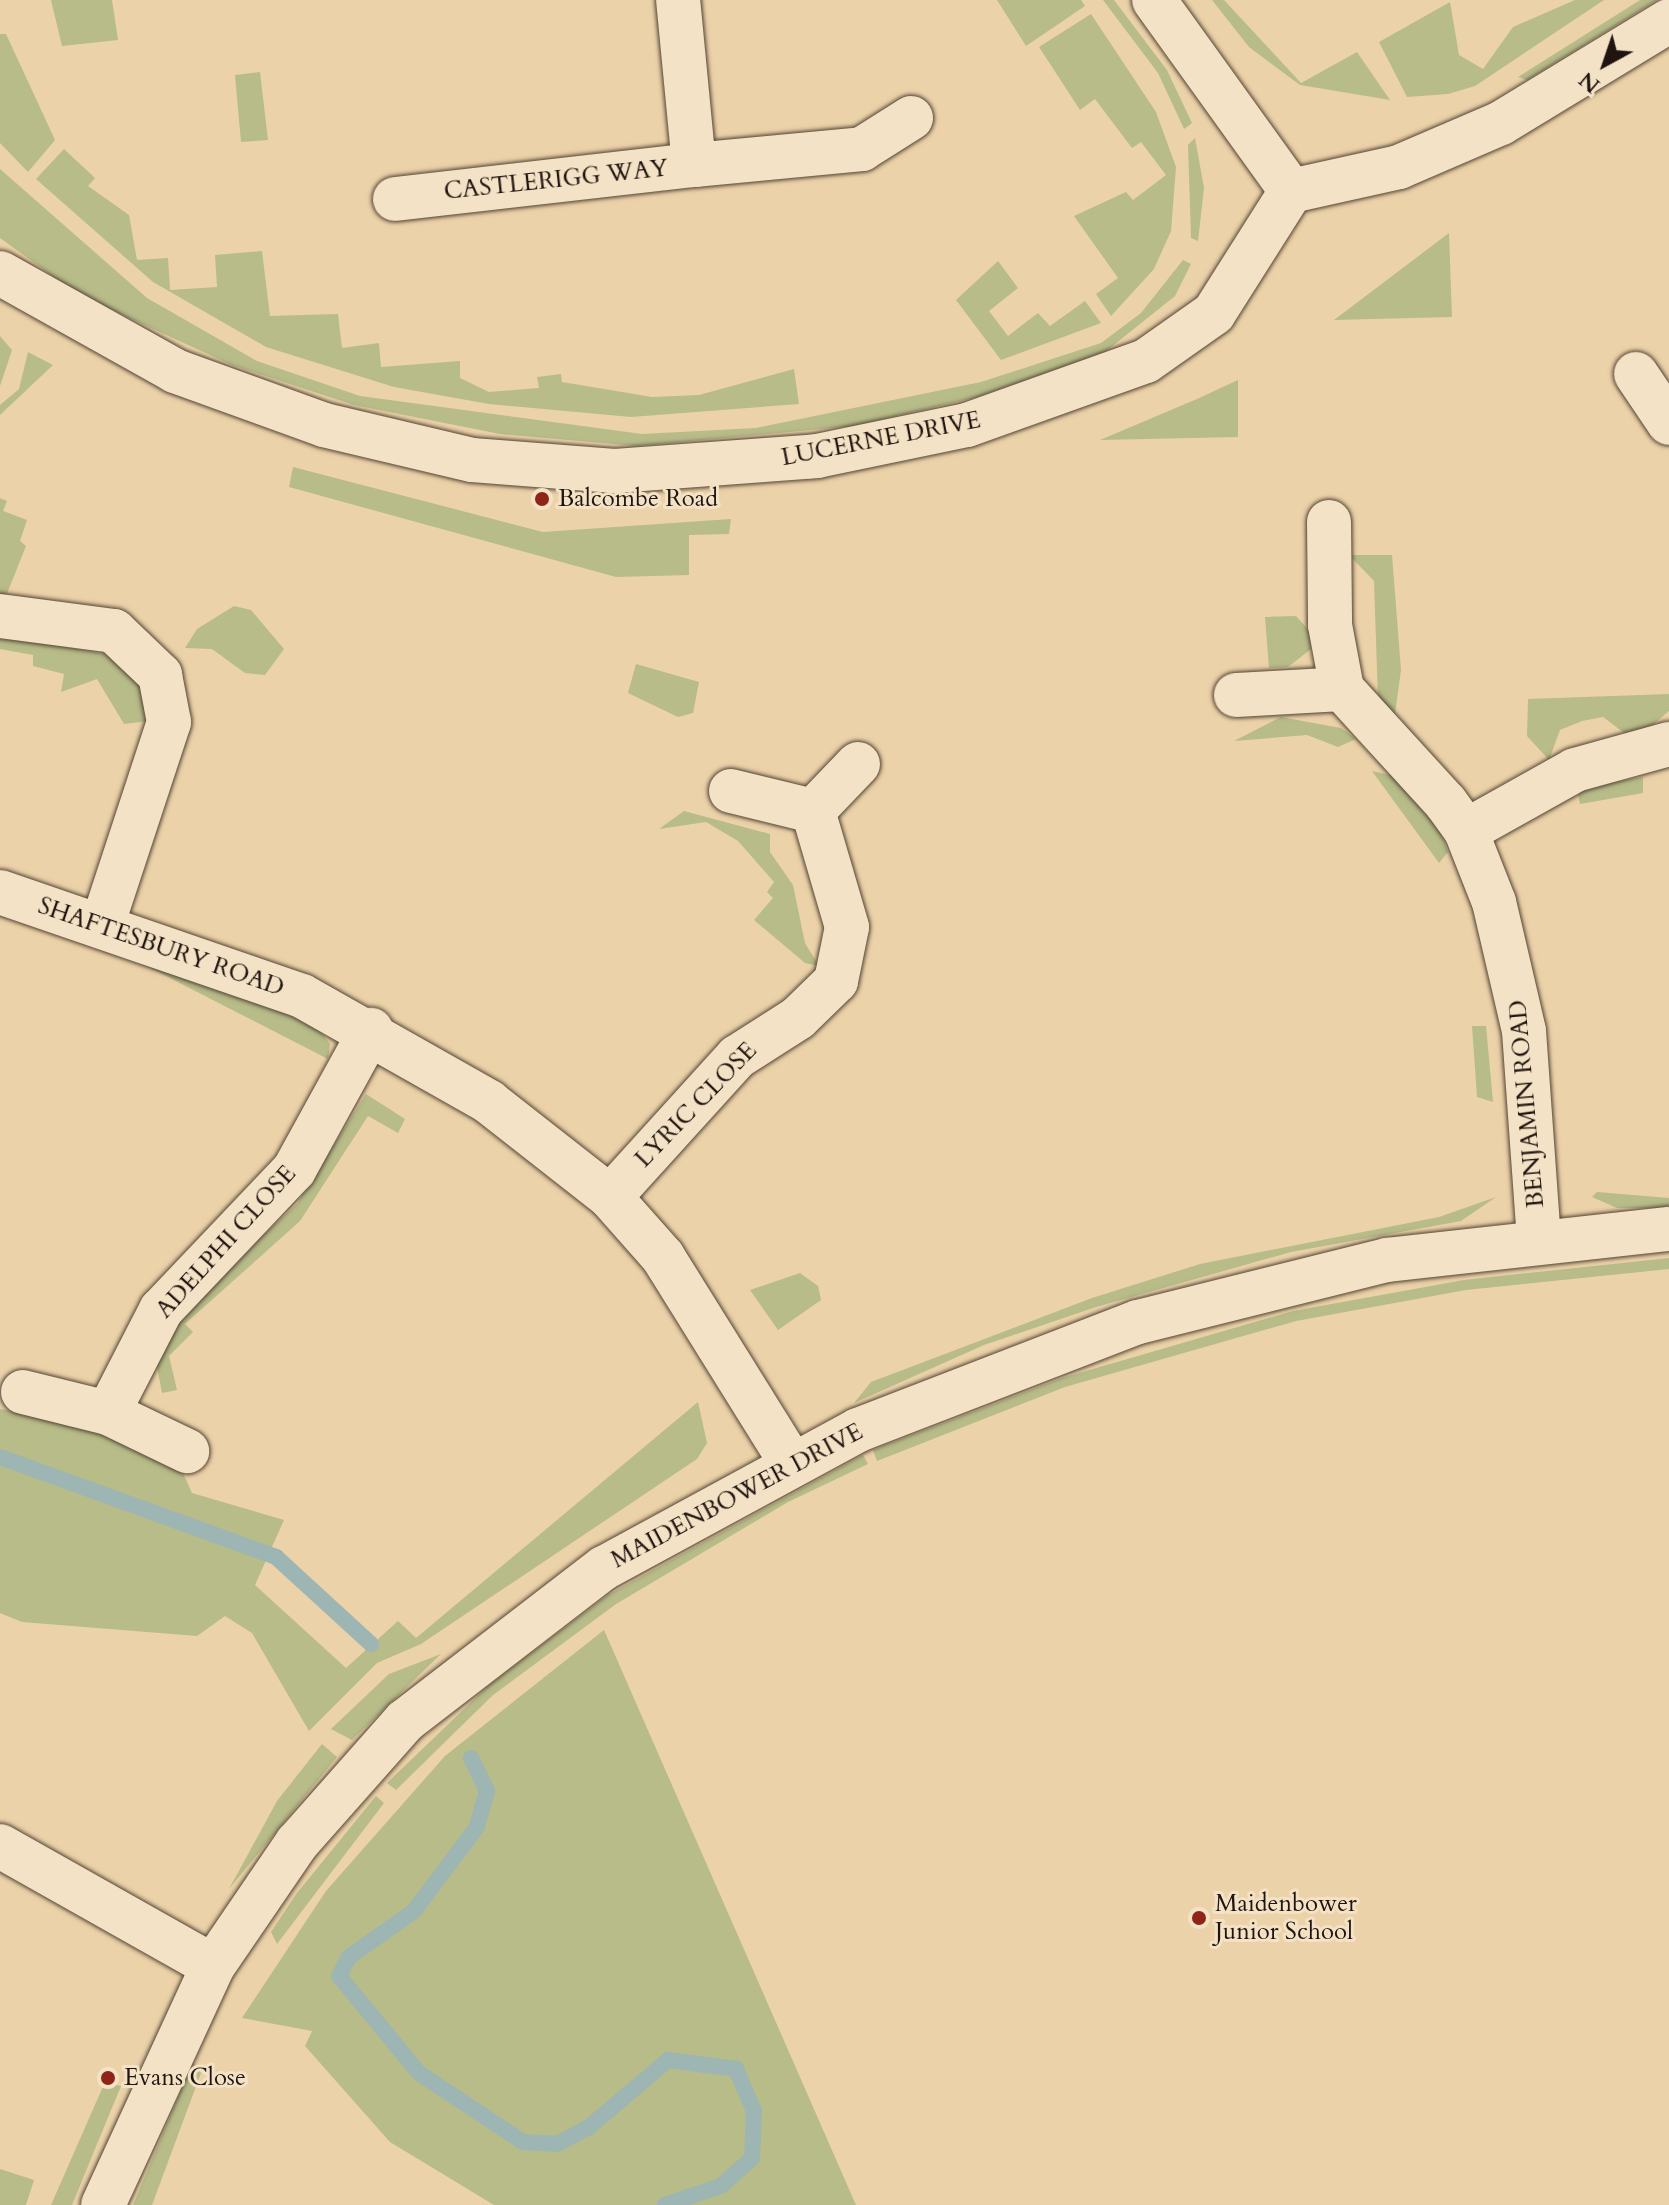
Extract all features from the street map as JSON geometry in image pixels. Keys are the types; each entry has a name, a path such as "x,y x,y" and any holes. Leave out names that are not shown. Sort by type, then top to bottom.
{"street":[{"name":"CASTLERIGG WAY","path":"395,199 694,165 678,0"},
{"path":"1154,0 1291,191 1399,167 1501,123 1669,21"},
{"path":"694,165 862,149 911,118"},
{"name":"LUCERNE DRIVE","path":"0,273 175,371 324,425 472,460 615,471 735,465 967,425 1146,361 1214,313 1291,191"},
{"path":"1636,374 1669,423"},
{"path":"1236,695 1342,689 1330,625 1329,522"},
{"path":"0,616 114,631 160,675 166,734 122,846 102,926"},
{"name":"BENJAMIN ROAD","path":"1342,689 1419,769 1466,831 1494,902 1524,1031 1539,1238"},
{"path":"1466,831 1575,770 1669,744"},
{"path":"731,791 813,811 858,764"},
{"name":"LYRIC CLOSE","path":"610,1197 737,1057 798,1018 836,981 847,927 813,811"},
{"name":"SHAFTESBURY ROAD","path":"0,892 226,964 371,1030 489,1102 610,1197 663,1257 791,1463"},
{"name":"ADELPHI CLOSE","path":"108,1413 161,1310 294,1170 371,1030"},
{"name":"MAIDENBOWER DRIVE","path":"103,2205 213,1966 297,1843 448,1682 604,1568 791,1463 980,1377 1138,1322 1387,1260 1539,1238 1669,1229"},
{"path":"23,1392 108,1413 187,1451"},
{"path":"0,1846 213,1966"}],"green space":[{"path":"51,0 112,0 118,40 62,46"},
{"path":"997,0 1081,0 1085,6 1026,46"},
{"path":"1103,0 1114,0 1167,70 1192,123 1184,129 1158,73"},
{"path":"1212,0 1224,0 1301,83 1357,52 1390,100 1300,85 1249,47"},
{"path":"1575,0 1604,0 1475,86 1448,94 1407,97 1379,42 1450,2 1459,55 1483,69 1513,27"},
{"path":"1640,0 1657,0 1527,80 1518,77"},
{"path":"1091,14 1156,112 1176,167 1171,231 1154,269 1111,316 1096,294 1118,278 1074,216 1126,192 1133,200 1166,175 1141,142 1132,148 1095,99 1080,110 1039,47"},
{"path":"0,34 6,34 55,140 28,172 0,143"},
{"path":"260,72 268,140 241,142 235,75"},
{"path":"1195,138 1204,188 1198,241 1191,238 1188,145"},
{"path":"64,149 95,178 88,186 129,215 137,260 168,258 170,290 217,287 215,255 262,251 270,316 338,314 342,348 379,343 381,367 460,361 460,378 489,392 539,388 537,377 561,374 562,382 652,397 699,395 794,369 799,404 631,417 489,404 394,387 266,347 153,282 36,179"},
{"path":"0,169 147,298 257,361 360,396 642,434 756,428 981,382 1101,343 1141,313 1183,260 1191,264 1175,296 1105,352 977,397 854,426 636,446 500,434 354,405 232,365 79,295 0,238"},
{"path":"1449,233 1452,317 1334,320"},
{"path":"998,261 1018,288 989,311 1008,336 1038,313 1050,326 1085,301 1101,323 1001,360 956,300"},
{"path":"0,336 12,350 0,386"},
{"path":"28,352 53,365 0,415 0,405 19,389"},
{"path":"1238,380 1238,437 1100,440 1197,399"},
{"path":"293,467 543,532 731,519 729,534 689,535 689,575 616,577 289,487"},
{"path":"0,498 7,501 3,511 27,520 20,541 26,546 6,596 0,594"},
{"path":"1349,555 1392,555 1401,670 1395,714 1378,700 1374,581"},
{"path":"234,606 251,610 284,649 265,675 245,673 212,649 185,648 197,629"},
{"path":"1296,616 1313,635 1311,649 1288,667 1269,668 1265,617"},
{"path":"0,634 119,657 142,680 148,721 124,724 97,679 61,692 64,674 33,666 33,655 0,649"},
{"path":"636,664 699,682 693,713 678,717 628,693"},
{"path":"1669,694 1669,711 1648,729 1627,735 1603,717 1560,730 1549,760 1527,736 1528,699"},
{"path":"1281,717 1341,728 1356,739 1338,747 1307,735 1234,741"},
{"path":"1372,771 1399,777 1440,831 1448,852 1439,863"},
{"path":"1643,777 1643,793 1580,804 1577,789"},
{"path":"684,811 770,834 770,852 793,885 805,943 819,966 805,963 754,920 773,898 767,892 774,882 738,841 706,822 659,829"},
{"path":"127,956 314,1023 330,1044 328,1059"},
{"path":"1472,1026 1486,1026 1493,1102 1477,1097"},
{"path":"366,1094 405,1119 398,1133 368,1116 300,1221 185,1324 193,1332 169,1356 177,1390 162,1393 156,1362 162,1343 216,1279 297,1204"},
{"path":"1597,1192 1669,1198 1669,1208 1617,1208 1592,1197"},
{"path":"1496,1197 1461,1221 1291,1252 1096,1307 984,1345 854,1403 871,1382 1092,1298 1200,1264 1439,1217"},
{"path":"1669,1258 1669,1269 1466,1290 1296,1321 1065,1387 877,1461 873,1450 1062,1378 1293,1311 1464,1280"},
{"path":"800,1273 818,1286 821,1300 778,1330 750,1290"},
{"path":"698,1402 707,1443 697,1459 421,1644 377,1663 309,1731 252,1633 225,1616 197,1636 22,1622 0,1613 0,1409 78,1423 182,1471 192,1493 284,1520 255,1585 346,1668 398,1621 416,1638"},
{"path":"863,1455 868,1464 788,1502 616,1604 493,1695 396,1790 387,1783 488,1686 608,1595"},
{"path":"604,1630 856,2205 494,2205 390,2142 305,2046 312,2031 242,2018 326,1891 445,1756"},
{"path":"441,1654 352,1740 331,1729 389,1674"},
{"path":"322,1744 337,1757 229,1889 277,1801"},
{"path":"376,1796 384,1803 277,1944 271,1932 297,1893"},
{"path":"193,2062 201,2073 152,2205 133,2205"},
{"path":"105,2082 121,2086 72,2205 51,2205"},
{"path":"0,2169 34,2180 26,2205 0,2205"}],"waterway":[{"path":"0,1457 276,1557 371,1644"},
{"path":"471,1758 487,1791 477,1827 414,1911 349,1957 339,1976 419,2073 523,2142 557,2144 589,2127 668,2060 736,2069 754,2111 752,2158 721,2186 665,2205"}],"place":[{"name":"Balcombe Road","path":"542,499"},
{"name":"Maidenbower Junior School","path":"1199,1918"},
{"name":"Evans Close","path":"108,2078"}]}
